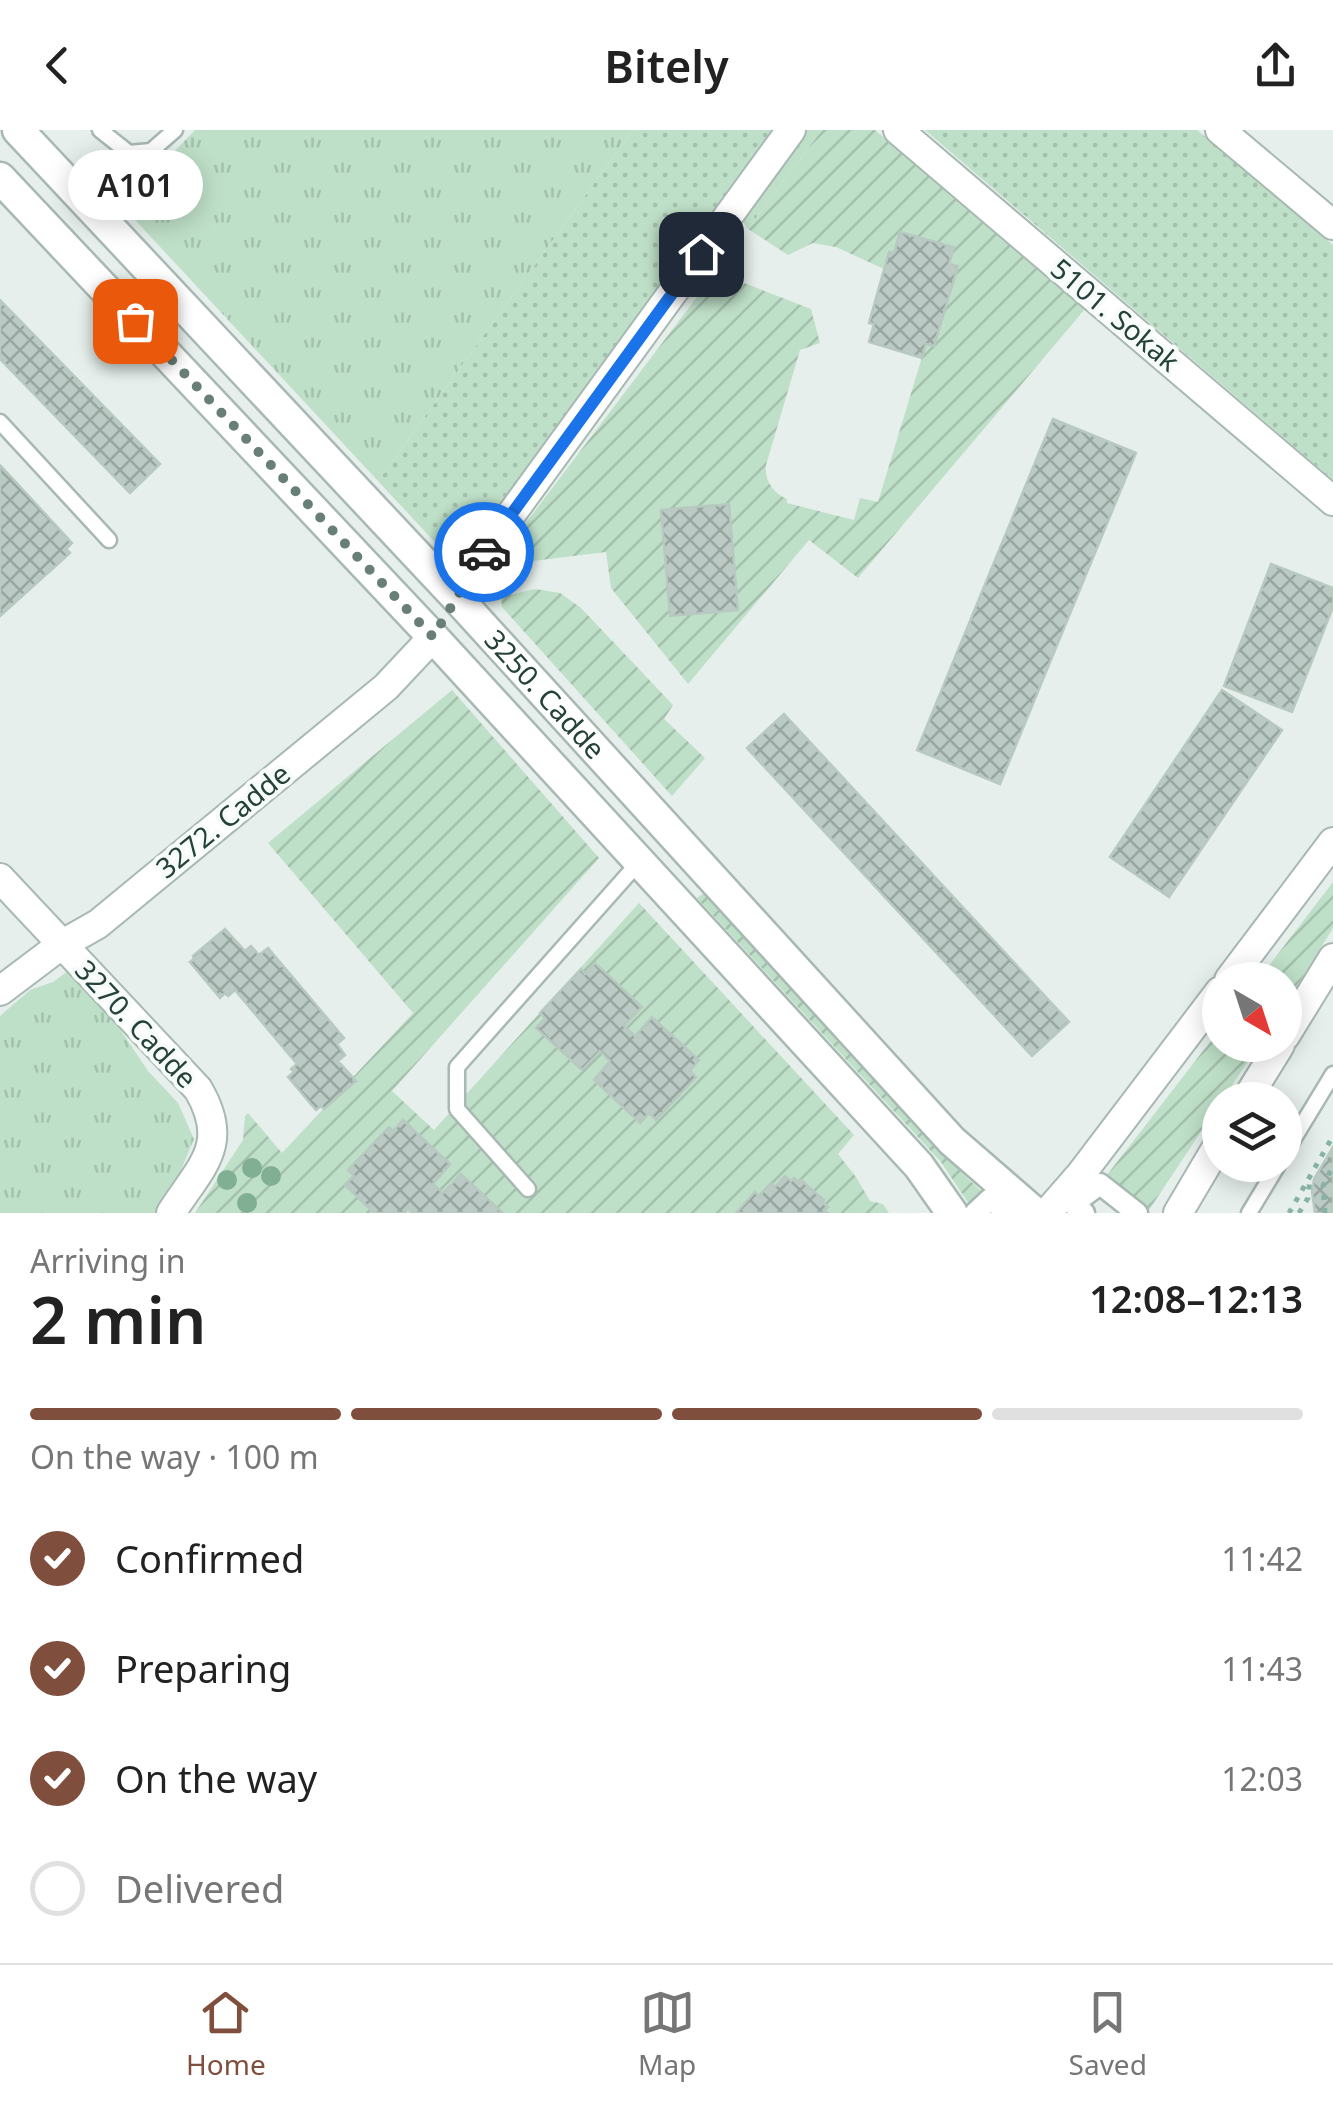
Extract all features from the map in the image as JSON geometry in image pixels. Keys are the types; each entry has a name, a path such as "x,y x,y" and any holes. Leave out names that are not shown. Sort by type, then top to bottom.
{"street":[{"name":"3250. Cadde","path":"18,130 458,598 952,1141 1035,1213"},
{"path":"433,637 475,564 791,130"},
{"name":"5101. Sokak","path":"898,130 1333,501"},
{"path":"1220,130 1333,225"},
{"name":"3250. Cadde","path":"0,178 433,637 919,1166 952,1213"},
{"name":"3272. Cadde","path":"0,991 61,944 98,924 386,687 433,637"},
{"path":"1242,962 1333,842"},
{"name":"3270. Cadde","path":"0,878 198,1088 208,1104 214,1122 214,1141 170,1213"},
{"path":"1302,1008 1333,958"},
{"path":"1046,1213 1082,1174 1202,1015"},
{"path":"1178,1213 1202,1172"},
{"path":"1084,1213 1072,1204 1100,1184 1137,1213"},
{"path":"975,1213 990,1199 1005,1213"}],"lane":[{"path":"100,130 129,153 152,151 174,130"},
{"path":"0,422 109,540"},
{"path":"528,1189 457,1109 458,1067 639,862"},
{"path":"1302,1126 1333,1074"},
{"path":"1249,1213 1268,1182"}],"path":[{"path":"1289,1213 1333,1136"},
{"path":"1325,1213 1323,1186 1333,1166"},
{"path":"1299,1213 1309,1194 1310,1176"}],"green space":[{"path":"195,130 633,130 378,481 122,206"},
{"path":"633,130 775,130 458,567 378,481"},
{"path":"807,130 822,130 748,229 744,214"},
{"path":"822,130 875,130 1085,309 858,578 809,540 688,684 611,588 606,552 500,565 500,557 716,272 811,309 820,343 800,350 766,465 771,485 787,503 854,520 860,498 878,502 926,344 934,346 958,267 949,264 954,247 890,252 884,269 836,247 813,243 788,255 748,229"},
{"path":"925,130 1197,130 1333,245 1333,480"},
{"path":"535,589 560,593 581,608 673,705 664,719 705,758 672,796 502,607 501,597"},
{"path":"452,690 599,858 392,1091 434,1130 639,903 854,1135 838,1154 870,1201 883,1204 889,1213 195,1213 243,1140 248,1113 282,1153 413,1013 268,843"},
{"path":"1333,882 1333,928 1302,978 1302,962 1272,962"},
{"path":"704,893 990,1199 975,1213 941,1162 697,898"},
{"path":"68,971 117,1025 148,1071 178,1103 194,1139 173,1189 157,1213 0,1213 0,1016 30,990 53,982"},
{"path":"1202,1052 1202,1062 1248,1062 1234,1082 1202,1082 1202,1130 1147,1213 1137,1213 1100,1184"}],"building":[{"path":"900,232 954,247 949,264 958,266 934,346 926,344 922,358 869,342 874,324 869,323 889,252 894,253"},
{"path":"0,300 160,464 130,493 0,359"},
{"path":"1053,419 1136,453 1000,784 917,750"},
{"path":"0,465 72,543 66,549 70,553 0,616"},
{"path":"729,504 738,610 670,616 661,510"},
{"path":"1271,564 1333,588 1333,607 1292,712 1224,686"},
{"path":"1222,690 1282,730 1169,897 1110,857"},
{"path":"784,714 1069,1022 1032,1056 747,748"},
{"path":"225,929 245,951 251,946 259,955 268,948 344,1038 337,1044 345,1055 338,1061 356,1081 324,1109 321,1106 316,1110 288,1077 297,1064 235,990 220,998 190,962"},
{"path":"595,963 642,1007 624,1026 635,1036 652,1017 699,1060 690,1071 696,1077 656,1120 649,1113 640,1123 594,1080 610,1061 600,1051 582,1070 536,1028 545,1018 540,1013 581,969 585,974"},
{"path":"403,1120 450,1164 433,1184 443,1193 461,1174 503,1213 413,1213 408,1208 404,1213 374,1213 345,1185 354,1176 348,1170 389,1127 393,1131"},
{"path":"1333,1147 1333,1213 1315,1213 1314,1179"},
{"path":"785,1176 791,1181 801,1180 824,1200 828,1213 736,1213 755,1192 759,1196"}],"way so far":[{"path":"135,321 433,637 484,552"}],"place":[{"name":"A101","path":"135,321"}],"route":[{"path":"484,552 701,254"}]}
